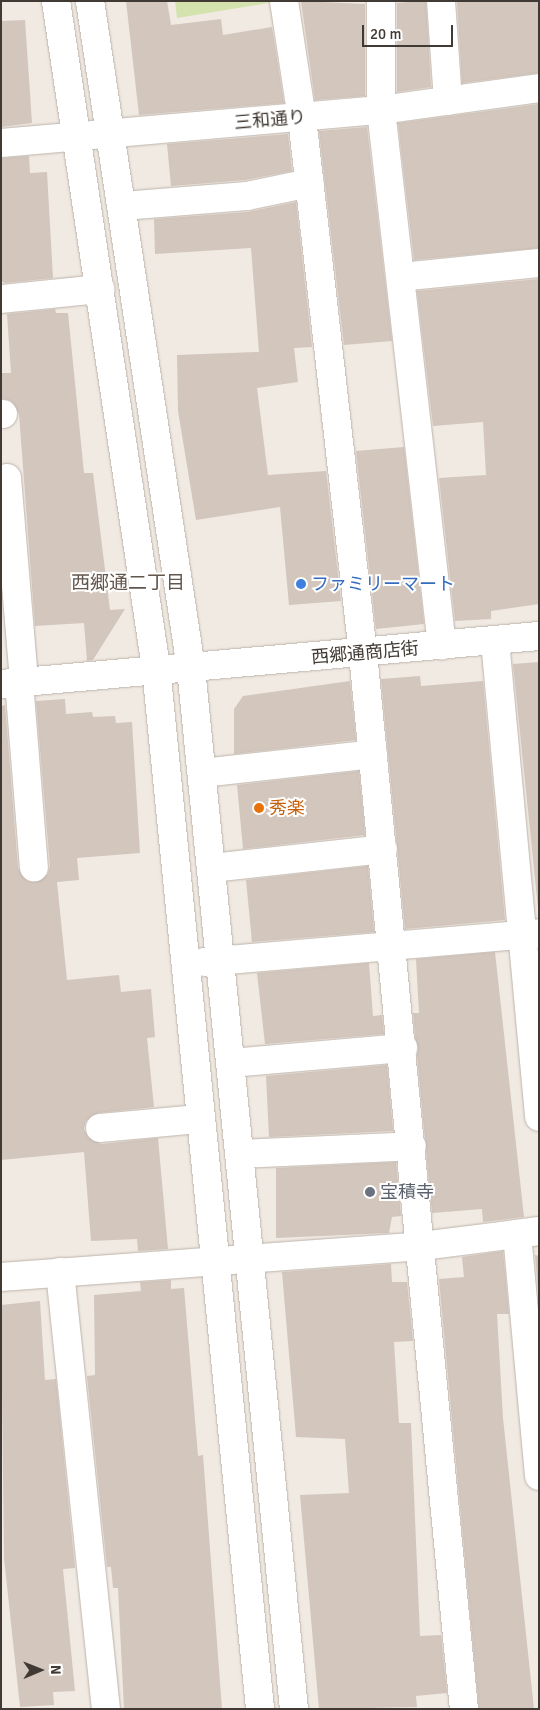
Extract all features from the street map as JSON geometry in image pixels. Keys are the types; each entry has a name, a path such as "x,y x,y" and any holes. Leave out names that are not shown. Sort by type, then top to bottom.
{"street":[{"path":"56,1 156,668 186,964 212,1259 260,1709"},
{"path":"90,1 123,206 191,668 294,1709"},
{"path":"284,1 310,183 363,653 422,1246 464,1709"},
{"path":"381,1 381,110 401,277 413,413 442,646"},
{"path":"441,1 448,101"},
{"name":"三和通り","path":"1,143 77,136 112,135 381,110 539,88"},
{"path":"123,206 248,196 310,183"},
{"path":"401,277 539,263"},
{"path":"1,299 100,289"},
{"path":"7,478 15,683 34,867"},
{"name":"西郷通商店街","path":"15,683 156,668 191,668 539,636"},
{"path":"495,641 530,933 539,1117"},
{"path":"202,773 373,754"},
{"path":"212,868 383,849"},
{"path":"186,964 530,933"},
{"path":"231,1063 403,1048"},
{"path":"100,1128 199,1119"},
{"path":"239,1154 412,1146"},
{"path":"1,1277 212,1259 249,1260 422,1246 528,1232 531,1334 539,1476"},
{"path":"60,1272 106,1709"}],"green space":[{"path":"175,1 275,1 275,2 177,18"}],"building":[{"path":"126,1 167,1 171,25 221,19 223,35 272,27 284,103 139,115"},
{"path":"301,1 365,4 365,96 315,100"},
{"path":"426,1 431,87 397,92 397,3"},
{"path":"457,1 539,1 539,73 462,83"},
{"path":"25,20 32,123 1,127 1,21"},
{"path":"539,104 539,248 414,260 398,123"},
{"path":"367,127 392,341 344,345 319,131"},
{"path":"288,134 292,171 245,180 171,186 167,144"},
{"path":"29,156 30,173 47,172 53,278 5,283 1,281 1,158"},
{"path":"296,202 312,347 294,348 298,382 257,388 268,475 326,471 341,601 289,605 280,507 196,520 178,411 177,355 259,352 251,248 155,254 154,219 248,212"},
{"path":"539,279 539,604 491,611 491,619 455,621 439,478 486,475 483,422 433,426 417,291"},
{"path":"55,309 56,313 68,313 84,473 93,473 110,610 125,609 93,660 87,661 84,623 35,626 19,414 11,401 1,398 1,373 11,373 7,314"},
{"path":"404,447 424,624 376,629 356,451"},
{"path":"539,662 539,918 513,664"},
{"path":"420,676 421,686 483,681 505,920 405,929 381,679"},
{"path":"350,681 356,740 234,754 234,709 243,696"},
{"path":"65,699 66,714 92,712 93,717 115,716 116,723 132,722 140,853 77,858 79,880 57,882 67,980 119,975 121,992 151,989 155,1037 147,1038 154,1107 98,1113 86,1121 84,1129 88,1137 101,1144 158,1138 168,1249 138,1251 137,1239 91,1241 84,1152 1,1160 1,706 5,705 18,868 27,881 36,882 48,874 50,866 36,701"},
{"path":"359,771 365,835 243,849 237,785"},
{"path":"368,866 374,932 252,942 246,880"},
{"path":"495,952 524,1217 483,1222 482,1209 432,1213 413,1013 419,1013 416,959"},
{"path":"369,963 373,1016 382,1015 384,1034 265,1044 257,973"},
{"path":"387,1065 393,1131 269,1137 266,1076"},
{"path":"396,1162 401,1216 392,1217 389,1233 276,1238 276,1168"},
{"path":"503,1251 509,1314 497,1314 503,1418 534,1709 479,1709 439,1279 464,1277 462,1257"},
{"path":"535,1255 539,1256 539,1301"},
{"path":"391,1264 392,1282 407,1282 413,1341 394,1342 399,1423 411,1423 420,1636 441,1635 447,1693 416,1696 417,1707 319,1709 300,1495 349,1493 345,1439 296,1437 282,1272"},
{"path":"171,1280 171,1289 184,1288 198,1456 203,1455 222,1709 124,1709 118,1588 113,1588 111,1567 107,1567 87,1376 95,1375 94,1295 141,1291 140,1282"},
{"path":"40,1301 45,1380 56,1379 75,1568 63,1569 75,1691 53,1692 54,1705 20,1707 4,1558 1,1305"}],"place":[{"name":"ファミリーマート","path":"301,584"},
{"name":"秀楽","path":"259,808"},
{"name":"宝積寺","path":"370,1192"}],"district":[{"name":"西郷通二丁目","path":"128,584"}]}
